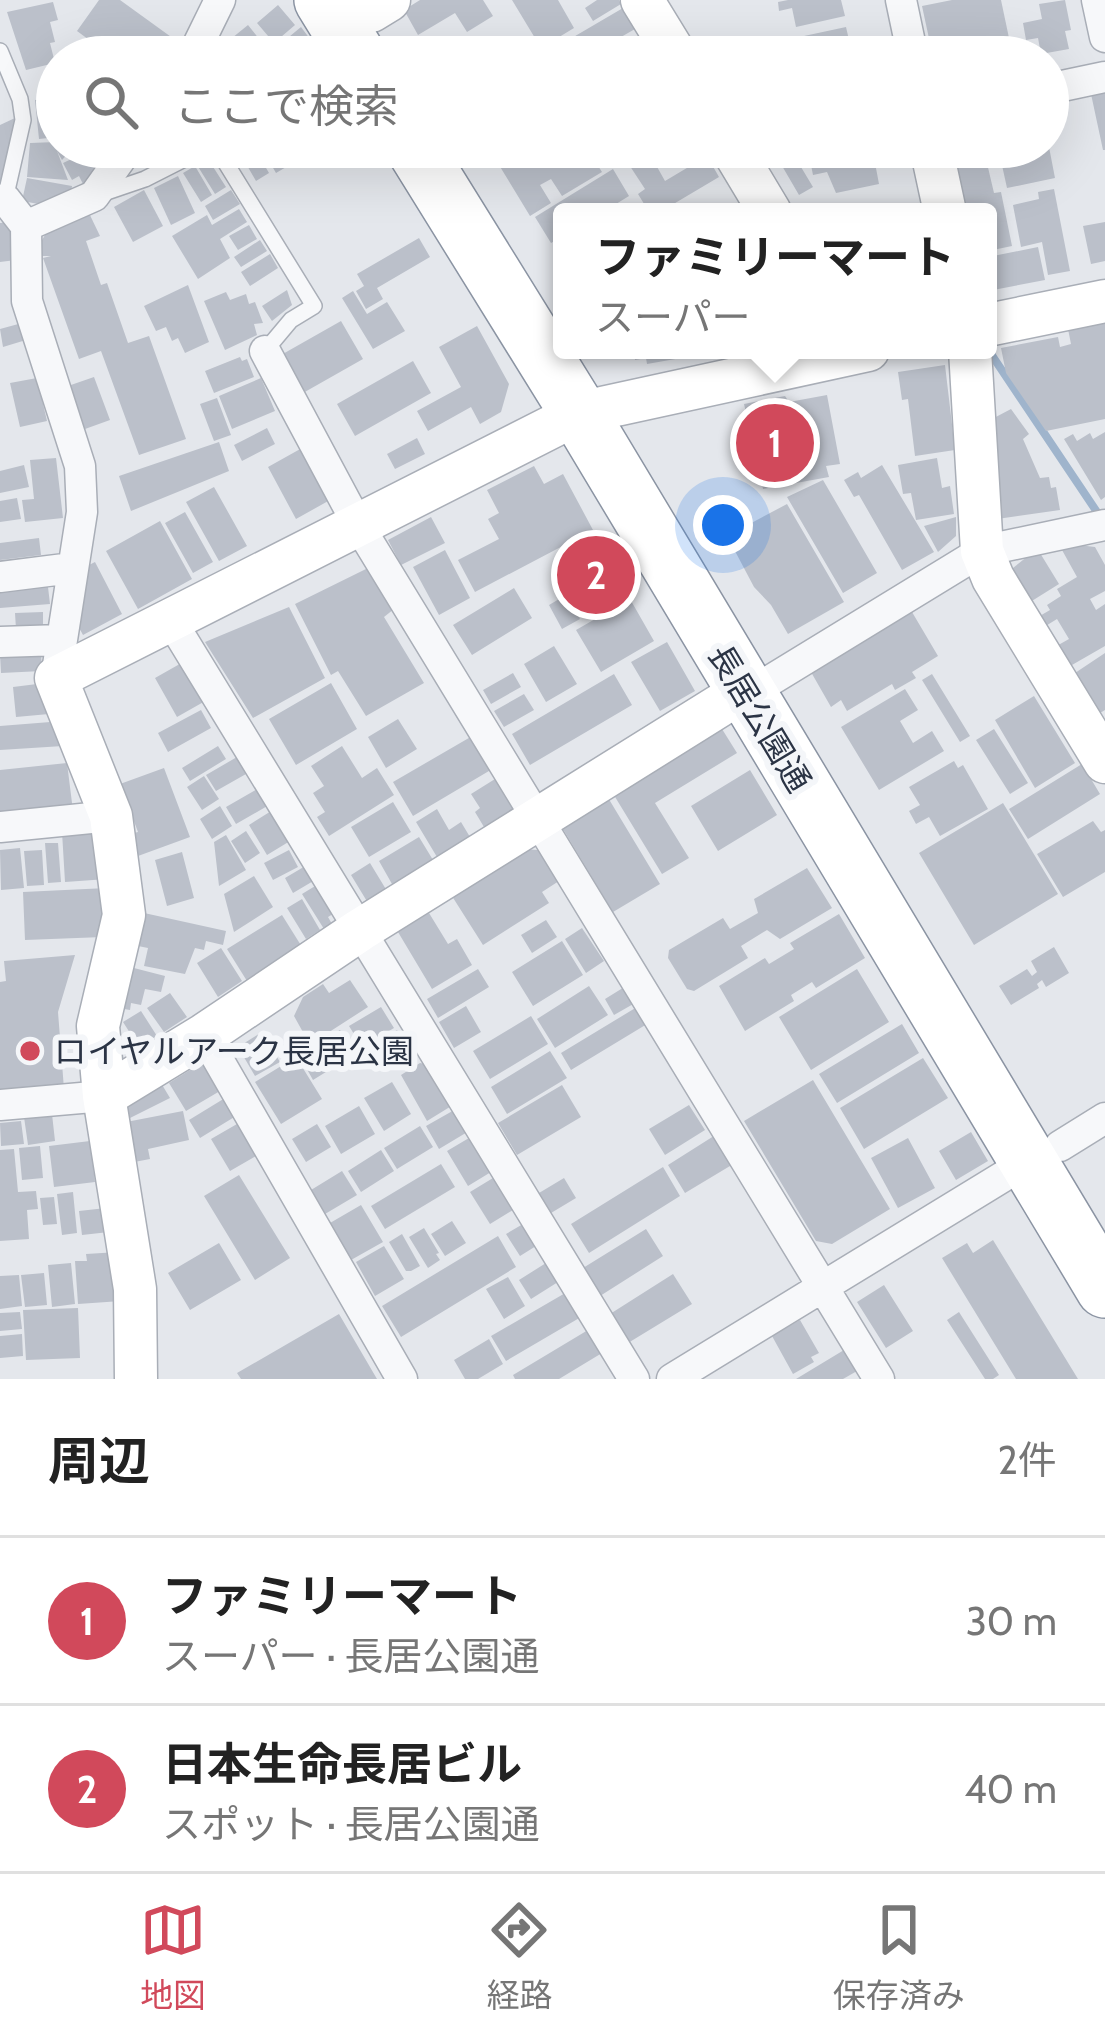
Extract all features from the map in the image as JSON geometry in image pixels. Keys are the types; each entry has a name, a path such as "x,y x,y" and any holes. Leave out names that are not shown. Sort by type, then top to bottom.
{"highway":[{"name":"長居公園通","path":"428,168 553,352"},
{"path":"464,168 553,319"},
{"name":"長居公園通","path":"558,359 757,686 1064,1142 1105,1220"},
{"name":"長居公園通","path":"575,359 592,409"},
{"name":"長居公園通","path":"1064,1142 1105,1289"}],"street":[{"path":"202,36 220,0"},
{"path":"642,0 664,36"},
{"path":"901,0 909,36"},
{"path":"1097,0 1105,37"},
{"path":"1069,85 1105,77"},
{"path":"26,226 94,196 114,168"},
{"path":"744,168 765,203"},
{"path":"936,168 942,203"},
{"path":"3,200 26,226 27,301 80,466 82,512 58,659 111,816 124,916 98,1026 104,1096 135,1289 136,1379"},
{"path":"997,323 1105,301"},
{"path":"265,351 357,524 879,1379"},
{"path":"0,642 58,659 170,619 592,409 822,359"},
{"path":"971,359 982,550 993,578 1105,762"},
{"path":"0,1105 104,1096 204,1036 360,930 982,550 1100,532"},
{"path":"0,577 72,568"},
{"path":"170,619 634,1379"},
{"path":"0,826 111,816"},
{"path":"204,1036 402,1379"},
{"path":"672,1379 1064,1142"}],"lane":[{"path":"0,51 20,98 23,120 3,200"},
{"path":"94,196 168,168"},
{"path":"225,168 314,306 292,320 265,351"}],"building":[{"path":"99,0 120,0 170,36 84,36 77,31"},
{"path":"420,0 483,0 493,16 467,32 455,13 418,35 404,10"},
{"path":"512,0 558,0 574,28 561,36 534,36"},
{"path":"597,0 619,0 621,4 593,21 585,8"},
{"path":"841,0 845,16 796,27 792,8 779,11 778,2"},
{"path":"952,0 1001,0 1009,36 928,36 922,6"},
{"path":"1065,0 1071,30 1065,31 1066,36 1025,36 1023,23 1042,19 1039,4"},
{"path":"53,2 58,20 50,22 54,36 36,36 36,68 26,70 7,12"},
{"path":"278,5 295,25 282,36 268,36 257,23"},
{"path":"623,8 635,29 623,36 575,36"},
{"path":"248,25 257,36 234,36"},
{"path":"846,27 848,36 804,36"},
{"path":"1105,91 1105,150 1103,150 1091,94"},
{"path":"15,118 2,184 0,184 0,125"},
{"path":"30,143 36,143 36,168 63,168 68,180 27,177"},
{"path":"66,168 102,168 105,173 83,184 79,176 72,180"},
{"path":"196,168 212,195 201,202 183,173"},
{"path":"199,168 214,168 226,187 215,194"},
{"path":"248,168 266,168 269,173 256,181"},
{"path":"501,168 599,168 602,172 562,196 551,179 540,185 551,203 530,216"},
{"path":"631,168 658,168 665,181 687,168 714,168 719,177 675,203 644,203 638,194 645,189"},
{"path":"783,168 802,168 813,187 799,195"},
{"path":"812,168 876,168 879,184 836,193 827,172 813,175"},
{"path":"955,168 988,168 994,193 1001,192 1012,246 997,249 997,203 962,203"},
{"path":"1003,168 1053,168 1055,178 1007,188"},
{"path":"613,169 629,196 618,203 558,203"},
{"path":"178,176 195,213 171,225 154,188"},
{"path":"27,178 72,186 71,193 44,205 22,201"},
{"path":"1054,189 1070,271 1048,275 1042,242 1021,247 1013,205 1039,199 1038,192"},
{"path":"144,190 163,226 133,242 114,207"},
{"path":"231,190 240,204 213,220 205,206"},
{"path":"553,206 553,242 551,243 535,217"},
{"path":"239,209 247,222 220,239 230,258 198,279 172,236 207,215 212,225"},
{"path":"88,211 100,236 86,241 101,285 107,283 128,343 149,336 186,439 139,455 101,351 79,359 43,258 51,256 42,256 41,242 50,226"},
{"path":"12,222 16,260 0,262 0,223"},
{"path":"1105,222 1105,261 1091,264 1083,226"},
{"path":"249,225 257,239 238,250 229,236"},
{"path":"419,238 430,257 377,288 383,299 366,309 356,291 364,286 357,274"},
{"path":"260,240 267,251 241,267 234,257"},
{"path":"1038,247 1045,280 997,289 997,255"},
{"path":"270,254 278,268 250,286 241,272"},
{"path":"188,285 209,342 185,353 166,327 156,331 144,306"},
{"path":"287,290 292,305 272,321 262,306"},
{"path":"353,291 367,314 387,302 405,331 373,349 342,298"},
{"path":"226,292 230,300 246,294 249,304 255,302 263,323 254,324 257,335 225,350 204,301"},
{"path":"341,321 363,359 303,393 281,355"},
{"path":"1105,322 1105,419 1046,431 1006,373 1001,348 1058,337 1060,347 1071,344 1068,329"},
{"path":"22,323 26,340 3,347 0,329"},
{"path":"477,326 509,384 501,412 480,424 471,407 428,431 417,411 461,387 439,347"},
{"path":"240,357 247,359 254,377 214,393 205,371"},
{"path":"413,361 431,393 355,436 337,404"},
{"path":"945,365 955,450 915,456 908,399 902,400 898,372"},
{"path":"94,377 110,420 85,429 68,386"},
{"path":"37,378 47,421 20,427 10,383"},
{"path":"261,378 275,411 232,429 219,396"},
{"path":"827,395 840,464 826,466 829,477 763,489 744,404"},
{"path":"217,398 231,435 214,441 200,404"},
{"path":"1011,409 1029,434 1023,439 1040,478 1049,477 1051,488 1056,487 1060,510 997,519 992,419"},
{"path":"267,428 275,444 242,461 234,445"},
{"path":"1105,432 1105,497 1101,500 1064,439 1073,434 1077,441 1090,433 1093,439"},
{"path":"417,438 425,454 395,469 387,454"},
{"path":"219,442 229,471 131,511 119,476"},
{"path":"302,448 330,500 296,519 268,467"},
{"path":"56,458 63,518 25,522 22,500 34,499 30,460"},
{"path":"937,458 942,488 950,486 954,514 916,520 911,493 903,494 898,465"},
{"path":"24,465 29,487 0,493 0,471"},
{"path":"882,465 934,552 902,570 859,495 854,497 844,480 858,472 861,478"},
{"path":"534,466 544,484 563,474 593,530 475,592 458,560 499,539 488,519 499,513 487,490"},
{"path":"823,480 877,573 843,593 787,497"},
{"path":"214,487 247,546 219,561 186,502"},
{"path":"17,498 21,519 0,522 0,501"},
{"path":"787,504 844,602 788,634 754,587 727,536"},
{"path":"185,512 213,562 193,573 165,523"},
{"path":"431,517 445,543 401,565 388,540"},
{"path":"956,517 956,536 938,552 924,526"},
{"path":"160,521 192,579 138,609 106,551"},
{"path":"607,534 637,585 584,616 554,564"},
{"path":"39,538 41,555 0,560 0,543"},
{"path":"1071,544 1095,547 1105,565 1105,591 1090,599 1096,610 1105,604 1105,646 1065,669 1053,648 1069,639 1057,619 1044,627 1038,617 1061,596 1057,589 1077,577 1062,550"},
{"path":"445,550 470,598 439,615 413,567"},
{"path":"1040,553 1059,584 1027,604 1008,572"},
{"path":"95,562 122,614 83,635 76,622 85,567"},
{"path":"368,568 394,609 384,617 424,683 366,716 338,671 331,675 295,604"},
{"path":"48,587 50,604 0,608 0,590"},
{"path":"514,588 532,618 472,655 453,625"},
{"path":"566,595 580,619 562,629 549,605"},
{"path":"630,599 654,641 601,672 576,630"},
{"path":"289,607 325,678 253,718 205,642"},
{"path":"43,612 43,628 16,629 15,613"},
{"path":"912,612 938,656 912,672 916,678 895,690 892,684 847,711 841,700 831,707 811,672"},
{"path":"667,642 695,691 660,711 631,662"},
{"path":"554,646 577,684 546,702 524,664"},
{"path":"41,652 42,671 1,673 0,654"},
{"path":"1105,653 1105,710 1100,713 1075,673"},
{"path":"185,661 207,700 177,717 155,678"},
{"path":"513,673 521,687 491,704 483,690"},
{"path":"614,674 632,705 530,765 512,734"},
{"path":"932,674 970,736 960,742 922,680"},
{"path":"45,683 49,714 16,717 13,687"},
{"path":"331,683 357,729 296,765 269,719"},
{"path":"905,689 918,710 900,721 913,743 932,731 944,751 879,790 841,727"},
{"path":"524,694 534,710 504,727 494,711"},
{"path":"1034,696 1075,763 1035,788 995,720"},
{"path":"201,710 211,728 168,752 158,733"},
{"path":"398,719 417,749 386,768 368,737"},
{"path":"63,721 63,746 0,750 0,726"},
{"path":"717,721 737,753 655,803 689,858 662,874 609,787"},
{"path":"994,729 1028,783 1010,794 976,740"},
{"path":"474,735 494,768 413,816 393,782"},
{"path":"218,746 226,759 190,781 182,768"},
{"path":"342,746 362,778 377,768 394,795 329,836 317,817 325,812 313,793 324,786 311,766"},
{"path":"237,757 246,774 216,791 206,775"},
{"path":"954,761 958,768 963,765 988,809 940,836 929,817 916,824 909,811 920,805 909,787"},
{"path":"67,763 73,811 0,817 0,770"},
{"path":"1082,764 1100,794 1028,839 1009,809"},
{"path":"164,768 190,837 138,856 130,834 138,832 120,784"},
{"path":"750,770 777,815 718,851 691,806"},
{"path":"204,776 219,799 202,810 187,787"},
{"path":"495,779 516,814 487,832 471,794"},
{"path":"259,788 269,805 236,824 226,807"},
{"path":"607,796 660,884 613,912 560,824"},
{"path":"393,802 411,832 369,857 351,827"},
{"path":"1003,803 1058,894 974,945 919,853"},
{"path":"220,806 232,826 212,839 200,819"},
{"path":"276,808 295,838 267,855 249,825"},
{"path":"437,809 449,830 461,822 470,837 437,857 416,822"},
{"path":"1093,821 1101,832 1105,830 1105,872 1063,897 1037,854"},
{"path":"91,830 107,879 65,882 62,832"},
{"path":"246,831 260,853 245,863 231,841"},
{"path":"226,835 246,870 219,886 214,842"},
{"path":"419,837 433,860 392,884 379,861"},
{"path":"45,843 58,843 61,882 48,883"},
{"path":"20,848 24,888 1,890 0,850"},
{"path":"520,849 539,850 559,881 542,892 549,903 483,945 450,893"},
{"path":"42,850 44,885 27,886 24,851"},
{"path":"289,850 298,867 273,880 264,863"},
{"path":"182,852 194,898 167,906 155,860"},
{"path":"370,863 387,891 368,903 351,875"},
{"path":"307,865 315,880 293,893 285,878"},
{"path":"807,868 832,908 780,939 767,930 741,946 748,958 694,991 687,989 668,958 669,950 723,918 730,929 758,913 754,899"},
{"path":"254,876 273,907 234,932 224,894"},
{"path":"320,883 338,911 328,917 332,924 324,929 302,894"},
{"path":"107,888 103,937 25,940 23,892"},
{"path":"302,899 320,930 306,939 287,908"},
{"path":"135,911 226,931 223,945 206,941 204,950 195,948 185,974 144,966 148,948 128,944"},
{"path":"429,913 448,944 457,939 472,965 432,989 398,932"},
{"path":"839,914 865,958 816,988 812,982 791,995 794,1001 745,1031 719,986 765,958 769,964 794,949 790,943"},
{"path":"282,915 302,947 247,981 227,949"},
{"path":"546,920 557,937 532,953 521,935"},
{"path":"582,928 604,961 586,973 565,939"},
{"path":"562,941 583,975 533,1006 512,972"},
{"path":"1054,947 1069,973 1046,987 1042,980 1039,988 1011,1005 999,986 1027,969 1032,976 1037,972 1031,961"},
{"path":"221,948 242,981 218,997 197,963"},
{"name":"ロイヤルアーク長居公園","path":"75,955 58,1012 64,1089 0,1094 4,961"},
{"path":"130,967 165,976 161,992 145,989 141,1005 131,1003 123,1013 111,1010"},
{"path":"478,969 489,987 438,1018 427,999"},
{"path":"857,969 889,1022 811,1070 779,1017"},
{"path":"350,980 368,1007 323,1036 304,1034 294,1016 303,997 323,984 329,993"},
{"path":"589,986 608,1015 555,1048 537,1019"},
{"path":"626,986 635,1003 614,1015 605,999"},
{"path":"170,993 187,1017 164,1032 147,1008"},
{"path":"466,1006 481,1032 454,1048 439,1022"},
{"path":"381,1007 394,1028 362,1047 349,1026"},
{"path":"637,1007 647,1024 571,1070 561,1053"},
{"path":"141,1011 157,1036 139,1047 123,1022"},
{"path":"531,1016 548,1044 490,1079 473,1051"},
{"path":"902,1024 919,1053 837,1103 819,1074"},
{"path":"340,1030 355,1054 313,1080 299,1055"},
{"path":"397,1030 407,1046 369,1069 359,1053"},
{"path":"262,1032 280,1062 255,1076 238,1047"},
{"path":"550,1051 567,1078 507,1114 491,1087"},
{"path":"296,1057 322,1099 281,1124 255,1082"},
{"path":"923,1058 948,1098 864,1149 840,1108"},
{"path":"203,1062 220,1091 186,1111 169,1083"},
{"path":"420,1063 429,1065 453,1105 427,1121 401,1075"},
{"path":"813,1080 890,1209 832,1244 816,1241 744,1121"},
{"path":"392,1082 411,1114 384,1131 364,1098"},
{"path":"161,1083 170,1098 120,1123 116,1110"},
{"path":"562,1085 581,1117 517,1155 498,1123"},
{"path":"225,1098 236,1116 200,1138 189,1120"},
{"path":"689,1105 705,1130 665,1155 649,1129"},
{"path":"359,1106 375,1134 341,1154 325,1126"},
{"path":"456,1109 469,1131 439,1149 426,1126"},
{"path":"183,1111 189,1140 148,1149 150,1159 129,1163 121,1123"},
{"path":"52,1114 55,1141 28,1145 24,1117"},
{"path":"21,1121 24,1144 1,1146 0,1123"},
{"path":"237,1124 256,1156 230,1171 211,1139"},
{"path":"317,1124 331,1147 306,1162 292,1139"},
{"path":"420,1126 433,1147 397,1169 384,1148"},
{"path":"971,1132 988,1161 956,1180 939,1151"},
{"path":"717,1134 735,1163 685,1193 668,1165"},
{"path":"469,1138 491,1172 468,1186 447,1151"},
{"path":"908,1138 935,1188 898,1208 871,1158"},
{"path":"90,1141 95,1182 54,1187 49,1146"},
{"path":"40,1146 43,1178 22,1180 19,1148"},
{"path":"14,1149 18,1192 36,1191 38,1209 27,1210 29,1239 0,1241 0,1150"},
{"path":"381,1150 394,1171 361,1192 348,1171"},
{"path":"441,1164 455,1187 385,1229 371,1206"},
{"path":"663,1167 680,1196 589,1253 571,1224"},
{"path":"342,1171 357,1195 325,1214 311,1190"},
{"path":"239,1175 290,1258 255,1280 204,1196"},
{"path":"493,1178 513,1210 490,1224 470,1192"},
{"path":"564,1178 576,1198 551,1213 539,1193"},
{"path":"73,1192 77,1233 62,1235 57,1194"},
{"path":"54,1197 57,1224 43,1225 40,1198"},
{"path":"361,1205 383,1242 351,1260 330,1223"},
{"path":"106,1208 109,1232 82,1235 79,1211"},
{"path":"452,1221 466,1243 445,1256 431,1234"},
{"path":"523,1224 536,1246 520,1256 506,1234"},
{"path":"424,1228 440,1260 428,1268 409,1237"},
{"path":"646,1229 663,1256 600,1296 583,1268"},
{"path":"402,1234 420,1266 411,1271 406,1271 389,1242"},
{"path":"498,1236 516,1267 401,1337 382,1306"},
{"path":"993,1240 1078,1379 1016,1379 942,1258 967,1243 973,1253"},
{"path":"219,1243 241,1280 190,1310 168,1273"},
{"path":"384,1246 404,1279 375,1296 356,1262"},
{"path":"118,1252 121,1301 78,1304 75,1261 87,1261 86,1254"},
{"path":"71,1263 75,1304 52,1307 48,1265"},
{"path":"546,1263 558,1282 531,1299 519,1280"},
{"path":"44,1273 47,1305 25,1307 21,1275"},
{"path":"673,1274 692,1304 628,1343 610,1314"},
{"path":"19,1275 22,1306 0,1309 0,1276"},
{"path":"508,1277 525,1306 504,1319 486,1289"},
{"path":"884,1285 913,1331 886,1348 857,1302"},
{"path":"567,1292 581,1317 506,1361 491,1336"},
{"path":"78,1308 80,1358 26,1360 23,1310"},
{"path":"20,1312 22,1329 0,1331 0,1313"},
{"path":"959,1312 999,1375 993,1379 985,1379 947,1320"},
{"path":"339,1314 377,1379 241,1379 237,1373"},
{"path":"800,1320 819,1353 811,1357 814,1362 793,1374 772,1336"},
{"path":"588,1330 602,1353 559,1379 515,1379 513,1375"},
{"path":"22,1334 23,1356 0,1358 0,1336"},
{"path":"489,1339 503,1364 478,1379 465,1379 454,1360"},
{"path":"844,1350 857,1371 843,1379 796,1379"}],"waterway":[{"path":"994,359 1101,518"}],"place":[{"name":"ファミリーマート","path":"775,443"},
{"name":"日本生命長居ビル","path":"596,575"},
{"name":"ロイヤルアーク長居公園","path":"30,1051"}]}
